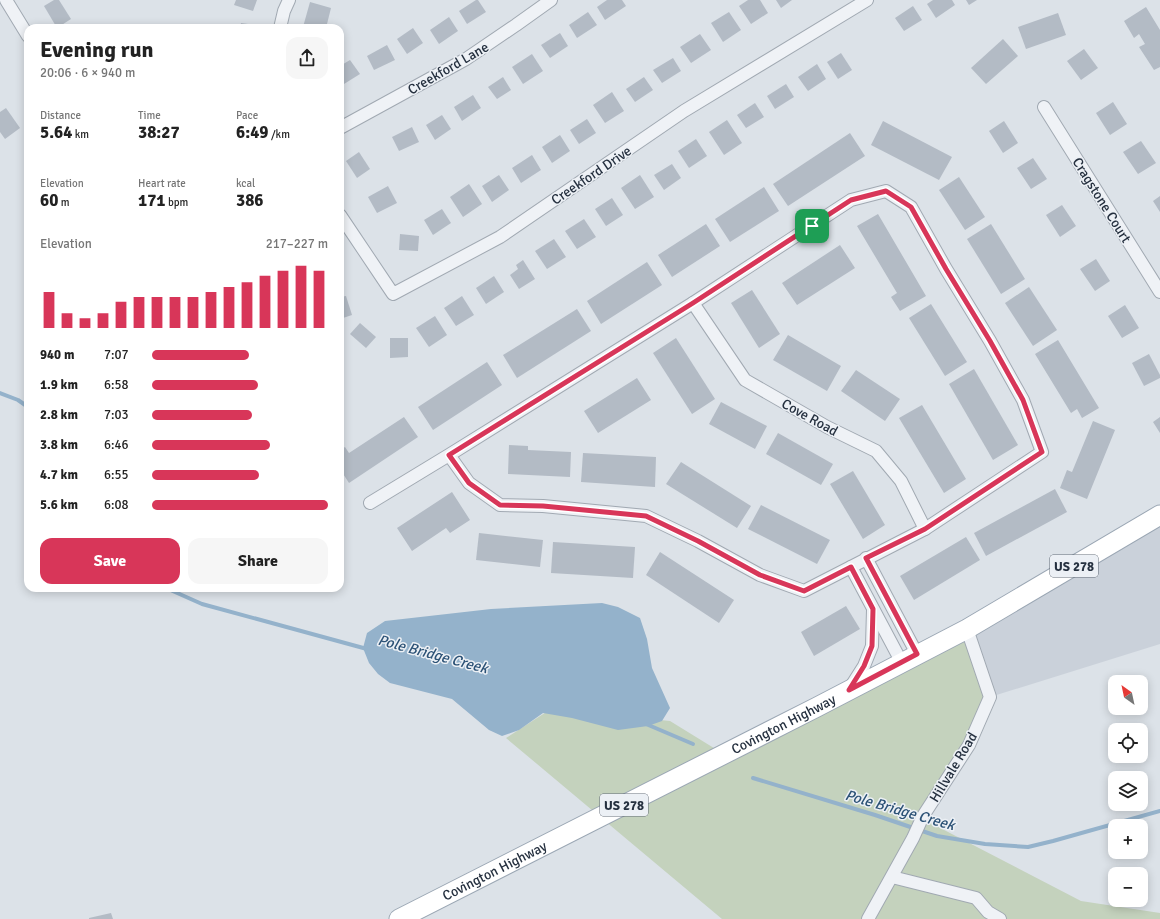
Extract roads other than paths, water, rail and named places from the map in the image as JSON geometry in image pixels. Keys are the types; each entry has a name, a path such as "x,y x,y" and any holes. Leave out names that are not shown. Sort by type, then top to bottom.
{"main road":[{"name":"Covington Highway","path":"399,919 817,707 967,629 1160,516"}],"street":[{"path":"6,0 24,29"},
{"path":"281,24 284,11 289,0"},
{"name":"Creekford Lane","path":"344,126 466,59 551,0"},
{"name":"Creekford Drive","path":"344,221 393,294 500,236 684,111 867,0"},
{"name":"Cragstone Court","path":"1044,107 1160,292"},
{"path":"370,503 693,303 851,200 886,191 911,207 1023,400 1042,452 925,529 804,591 760,575 698,541 646,516 543,506 500,505 469,483 449,455"},
{"name":"Cove Road","path":"693,303 745,380 827,427 876,452 900,481 925,529"},
{"path":"866,558 910,658"},
{"path":"851,567 873,609 910,658"},
{"path":"849,690 864,666 872,646 873,609"},
{"name":"Hillvale Road","path":"868,919 913,838 923,816 969,745 990,697 967,629"},
{"path":"892,877 976,898 988,912 1000,919"}],"water":[{"path":"602,603 618,607 640,618 647,639 652,668 670,708 662,721 648,726 618,730 572,718 543,713 519,730 502,736 489,730 452,699 390,683 378,674 369,663 363,648 367,633 385,621 491,609"}],"waterway":[{"name":"Pole Bridge Creek","path":"0,393 18,400 24,404"},
{"name":"Pole Bridge Creek","path":"175,592 202,604 367,649"},
{"name":"Pole Bridge Creek","path":"646,724 693,744"},
{"name":"Pole Bridge Creek","path":"753,778 875,815 937,836 985,844 1028,847 1160,811"}]}
